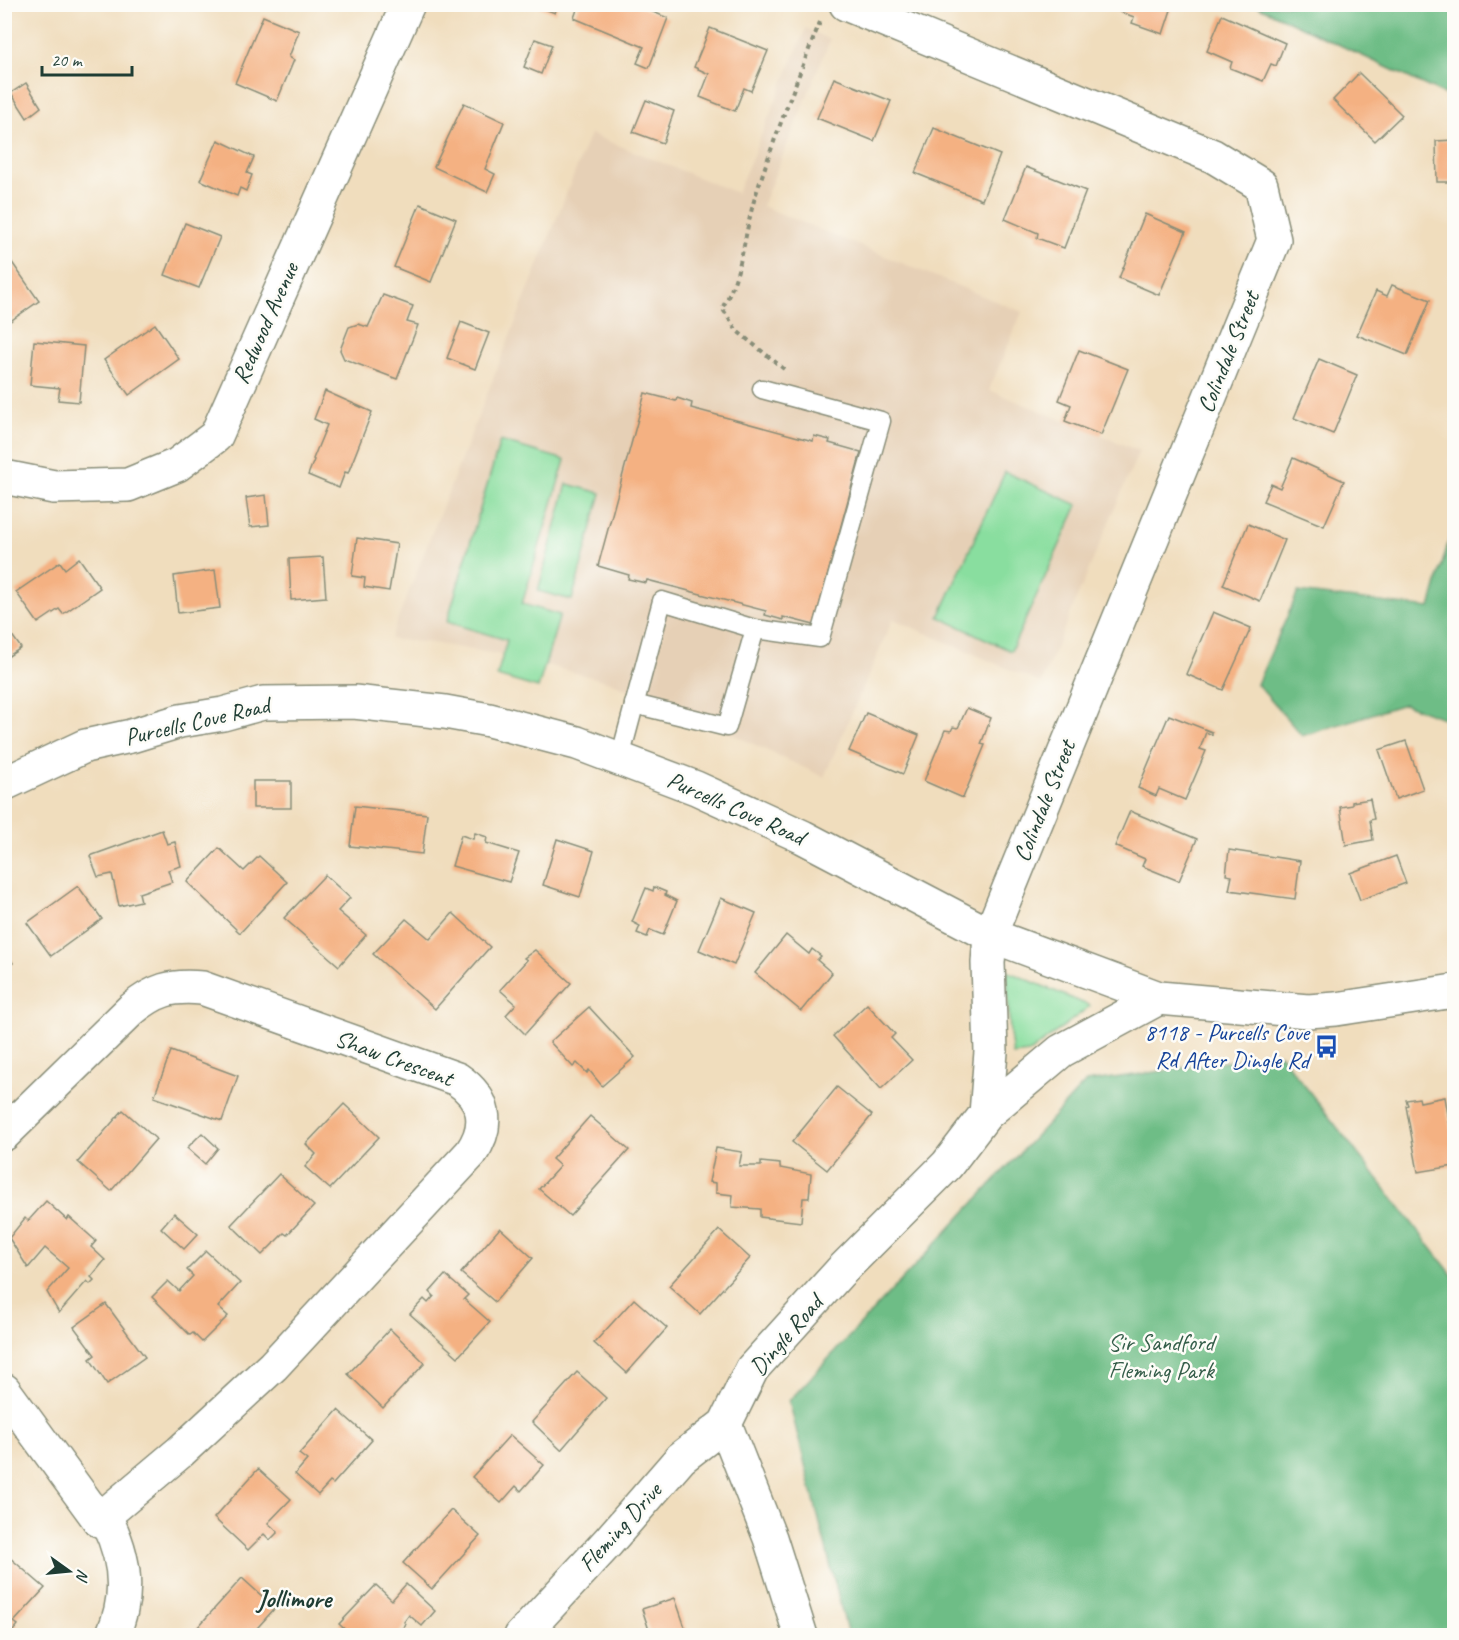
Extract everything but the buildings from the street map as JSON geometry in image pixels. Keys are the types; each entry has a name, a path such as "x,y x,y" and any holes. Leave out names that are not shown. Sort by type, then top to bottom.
{"street":[{"name":"Redwood Avenue","path":"4,477 54,487 128,485 177,465 216,436 408,4"},
{"name":"Colindale Street","path":"835,9 1213,156 1261,185 1274,240 990,934"},
{"name":"Purcells Cove Road","path":"4,784 85,746 131,736 180,721 224,714 263,703 354,702 445,712 534,730 620,758 696,788 803,837 990,934 1159,998 1308,1011 1336,1010 1455,991"},
{"path":"986,1114 991,1052 988,963 990,934"},
{"name":"Shaw Crescent","path":"4,1134 148,997 165,989 184,986 202,988 457,1079 469,1087 482,1113 483,1128 478,1143 471,1153 273,1366 180,1452 99,1520"},
{"name":"Dingle Road","path":"725,1424 752,1369 840,1272 947,1165 986,1114 1061,1051 1159,998"},
{"path":"4,1390 99,1520 108,1523 116,1540 124,1577 122,1608 111,1635"},
{"path":"725,1424 770,1538 801,1635"},
{"name":"Fleming Drive","path":"521,1635 608,1542 681,1458 725,1424"}],"lane":[{"path":"620,758 662,601 755,629 820,638 881,421 762,389"},
{"path":"634,704 727,727 755,629"}],"path":[{"path":"792,375 737,331 722,308 730,294 745,247 746,231 756,195 795,84 835,9"}],"shaded area":[{"path":"806,28 830,40 762,206 1022,312 989,390 1139,451 1041,683 893,619 824,777 691,715 610,682 520,658 432,643 390,639 590,134 737,193"}],"green space":[{"path":"1255,5 1454,5 1454,99"},
{"path":"500,441 565,460 522,604 560,615 538,688 497,676 507,640 447,622"},
{"path":"1005,472 1078,505 1011,651 939,617"},
{"path":"567,484 601,493 572,600 538,591"},
{"path":"1454,522 1454,722 1404,704 1302,736 1257,684 1298,592 1430,608"},
{"path":"1007,971 1090,1006 1029,1053 1013,1055"},
{"name":"Sir Sandford Fleming Park","path":"1280,1054 1454,1277 1454,1635 848,1635 789,1401 1086,1082"}],"place":[{"name":"8118 - Purcells Cove Rd After Dingle Rd","path":"1327,1046"}],"district":[{"name":"Jollimore","path":"294,1598"}]}
